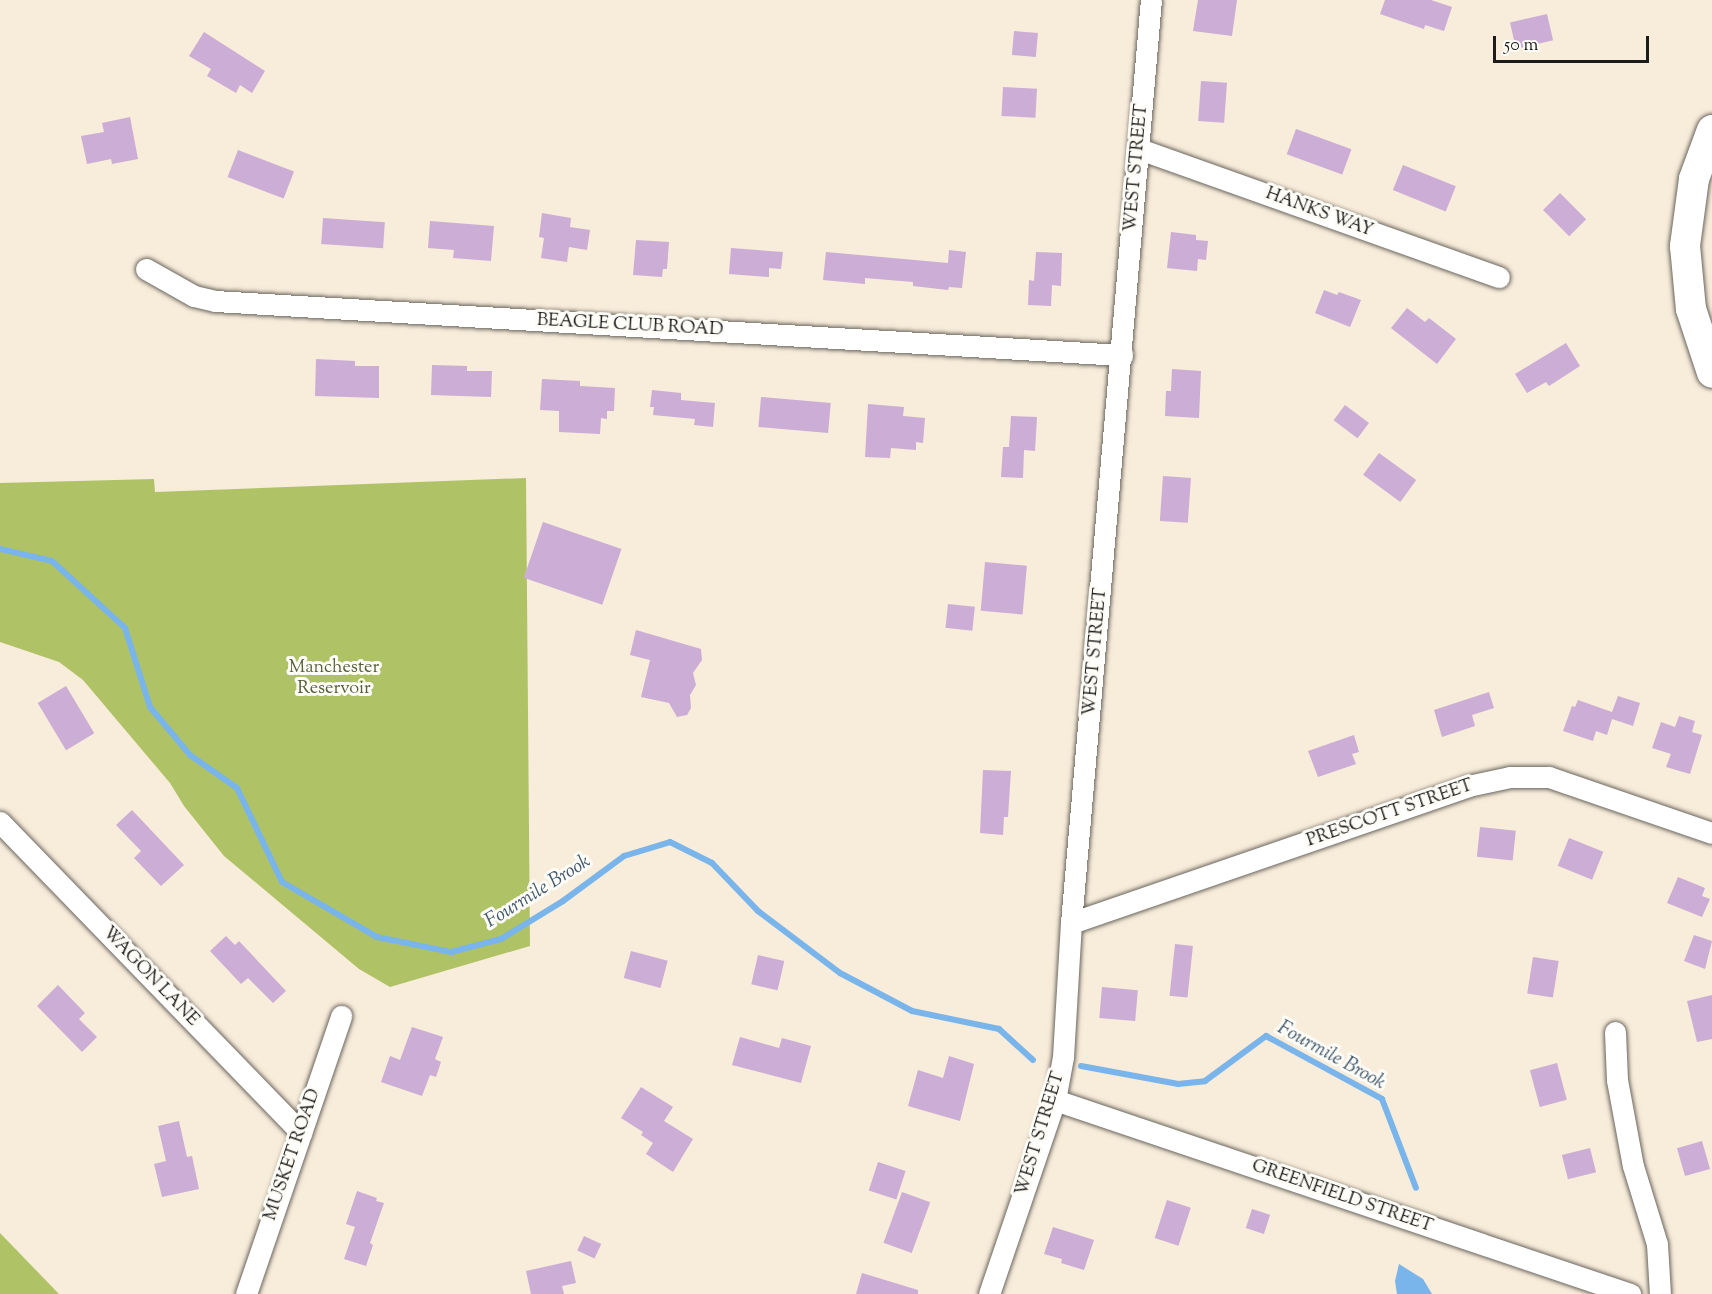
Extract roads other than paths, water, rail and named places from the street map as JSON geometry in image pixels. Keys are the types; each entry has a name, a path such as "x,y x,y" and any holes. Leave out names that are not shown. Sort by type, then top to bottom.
{"highway":[{"path":"1712,130 1694,179 1685,246 1691,309 1712,373"}],"street":[{"name":"WEST STREET","path":"989,1294 1055,1100 1065,1034 1071,923 1151,0"},
{"name":"HANKS WAY","path":"1139,149 1499,277"},
{"name":"BEAGLE CLUB ROAD","path":"146,269 185,292 215,301 1122,355"},
{"name":"PRESCOTT STREET","path":"1071,923 1468,786 1510,777 1549,777 1712,833"},
{"name":"WAGON LANE","path":"0,822 301,1133"},
{"name":"MUSKET ROAD","path":"246,1294 341,1016"},
{"path":"1615,1032 1617,1080 1633,1166 1657,1244 1660,1294"},
{"name":"GREENFIELD STREET","path":"1055,1100 1630,1294"}],"water":[{"path":"1399,1264 1423,1279 1432,1294 1397,1294 1395,1281"}],"waterway":[{"name":"Fourmile Brook","path":"0,549 52,561 125,628 150,707 190,755 237,788 282,882 377,937 451,952 501,939 563,901 624,856 670,842 712,863 758,911 840,973 912,1011 999,1029 1033,1060"},
{"name":"Fourmile Brook","path":"1081,1066 1178,1084 1205,1081 1266,1036 1382,1099 1416,1188"}],"park label":[{"name":"Manchester Reservoir","path":"334,679"}]}
